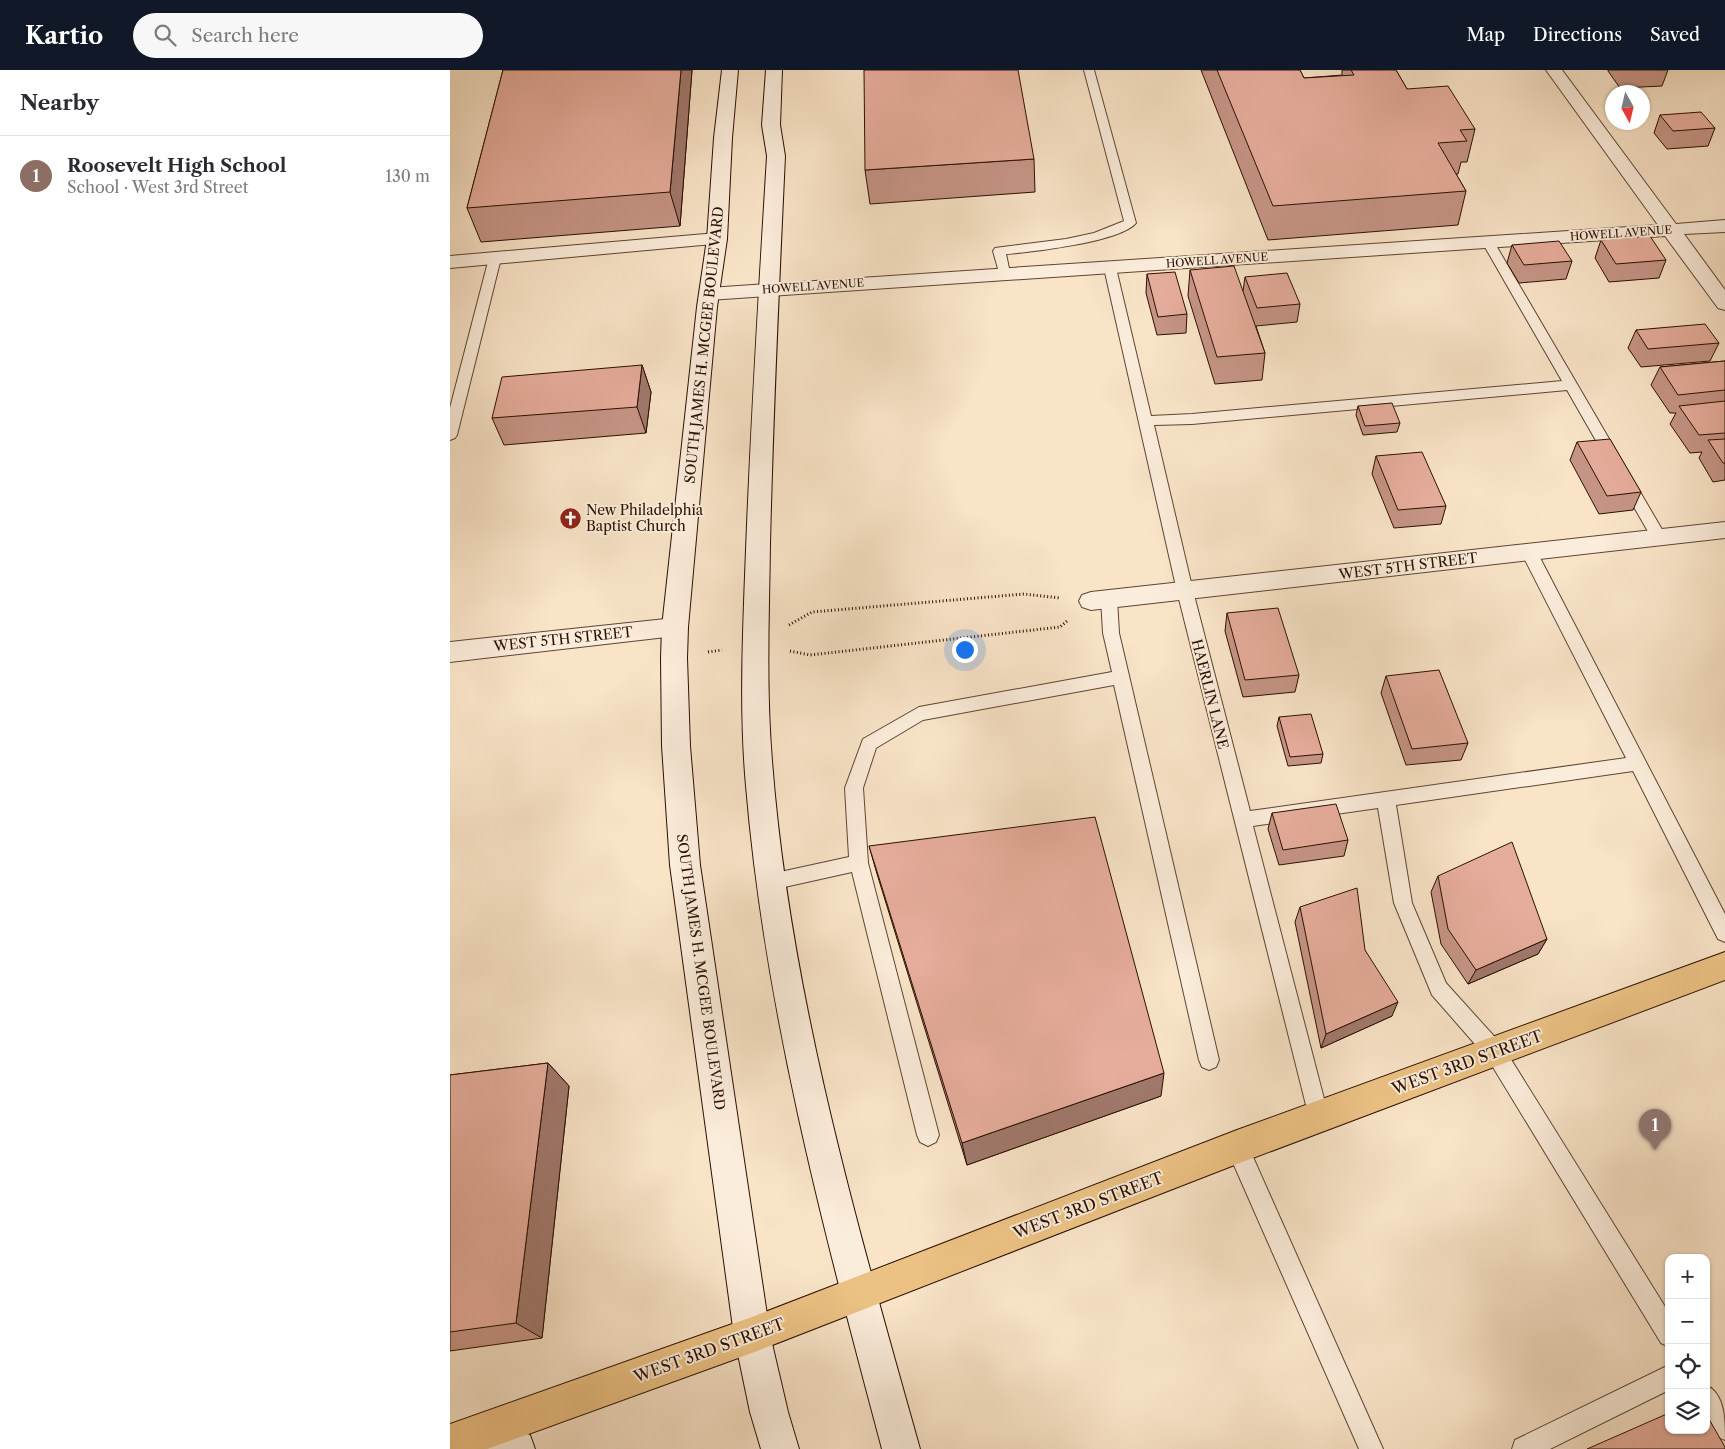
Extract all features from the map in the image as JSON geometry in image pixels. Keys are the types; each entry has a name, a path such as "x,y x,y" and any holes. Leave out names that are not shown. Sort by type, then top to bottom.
{"main road":[{"name":"SOUTH JAMES H. MCGEE BOULEVARD","path":"730,70 722,138 716,240 675,627 676,746 685,865 752,1335 769,1412 780,1449"},
{"path":"774,70 771,125 776,156 758,517 755,645 755,704 760,787 777,936 798,1046 858,1293 901,1449"},
{"path":"1554,70 1725,304"},
{"name":"HOWELL AVENUE","path":"709,294 1725,226"},
{"path":"450,262 716,240"},
{"name":"WEST 5TH STREET","path":"1100,600 1725,530"},
{"name":"WEST 5TH STREET","path":"450,652 675,627"},
{"name":"WEST 3RD STREET","path":"450,1443 752,1335 1237,1147 1725,966"},
{"path":"476,1449 516,1449"}],"lane":[{"path":"1004,273 999,251 1053,246 1106,234 1130,223 1089,70"},
{"path":"1488,242 1659,538"},
{"path":"450,435 495,258"},
{"name":"HAERLIN LANE","path":"1110,268 1185,591 1318,1118"},
{"path":"1146,421 1192,419 1571,385"},
{"path":"1529,552 1725,933"},
{"path":"1100,600 1111,633 1209,1060"},
{"path":"928,1135 859,863 854,788 869,744 919,714 1121,677"},
{"path":"1242,820 1638,764"},
{"path":"1386,800 1403,903 1439,989 1495,1052 1665,1328"},
{"path":"771,882 859,863"},
{"path":"1237,1147 1371,1449"},
{"path":"1524,1449 1665,1379"},
{"path":"1710,1404 1725,1428"}],"path":[{"path":"755,645 812,612 1024,594 1100,600"},
{"path":"674,658 755,645 810,655 1060,627 1100,600"}],"building":[{"path":"503,70 681,70 670,192 467,208"},
{"path":"864,70 1018,70 1034,159 865,170"},
{"path":"1217,70 1300,70 1304,78 1354,75 1351,70 1396,70 1407,89 1448,86 1475,129 1460,130 1467,141 1438,143 1466,191 1273,206"},
{"path":"1701,112 1715,128 1673,131 1660,115"},
{"path":"1650,236 1666,260 1616,264 1601,240"},
{"path":"1559,241 1572,261 1524,265 1512,245"},
{"path":"1234,266 1265,353 1217,357 1190,270"},
{"path":"1175,272 1187,314 1158,317 1147,274"},
{"path":"1287,273 1300,304 1257,308 1245,277"},
{"path":"1705,324 1719,343 1648,349 1636,330"},
{"path":"1725,361 1725,390 1678,395 1660,367"},
{"path":"642,365 637,407 492,418 502,377"},
{"path":"1725,401 1725,433 1699,435 1679,406"},
{"path":"1392,403 1400,423 1365,426 1358,406"},
{"path":"1610,439 1641,492 1607,496 1577,442"},
{"path":"1725,439 1725,463 1723,463 1708,440"},
{"path":"1422,452 1446,506 1398,510 1376,456"},
{"path":"1278,608 1299,675 1245,680 1227,613"},
{"path":"1439,670 1468,743 1412,749 1386,676"},
{"path":"1311,714 1323,754 1290,757 1279,717"},
{"path":"1336,804 1348,840 1283,850 1272,813"},
{"path":"1095,817 1164,1073 962,1143 869,846"},
{"path":"1512,842 1547,939 1476,970 1448,929 1438,876"},
{"path":"1357,888 1365,950 1398,1002 1326,1034 1300,907"},
{"path":"548,1063 516,1323 450,1332 450,1075"},
{"path":"1665,1415 1665,1434 1710,1434 1710,1421 1725,1447 1725,1449 1587,1449"}],"place":[{"name":"New Philadelphia Baptist Church","path":"570,518"},
{"name":"Roosevelt High School","path":"1655,1150"}]}
